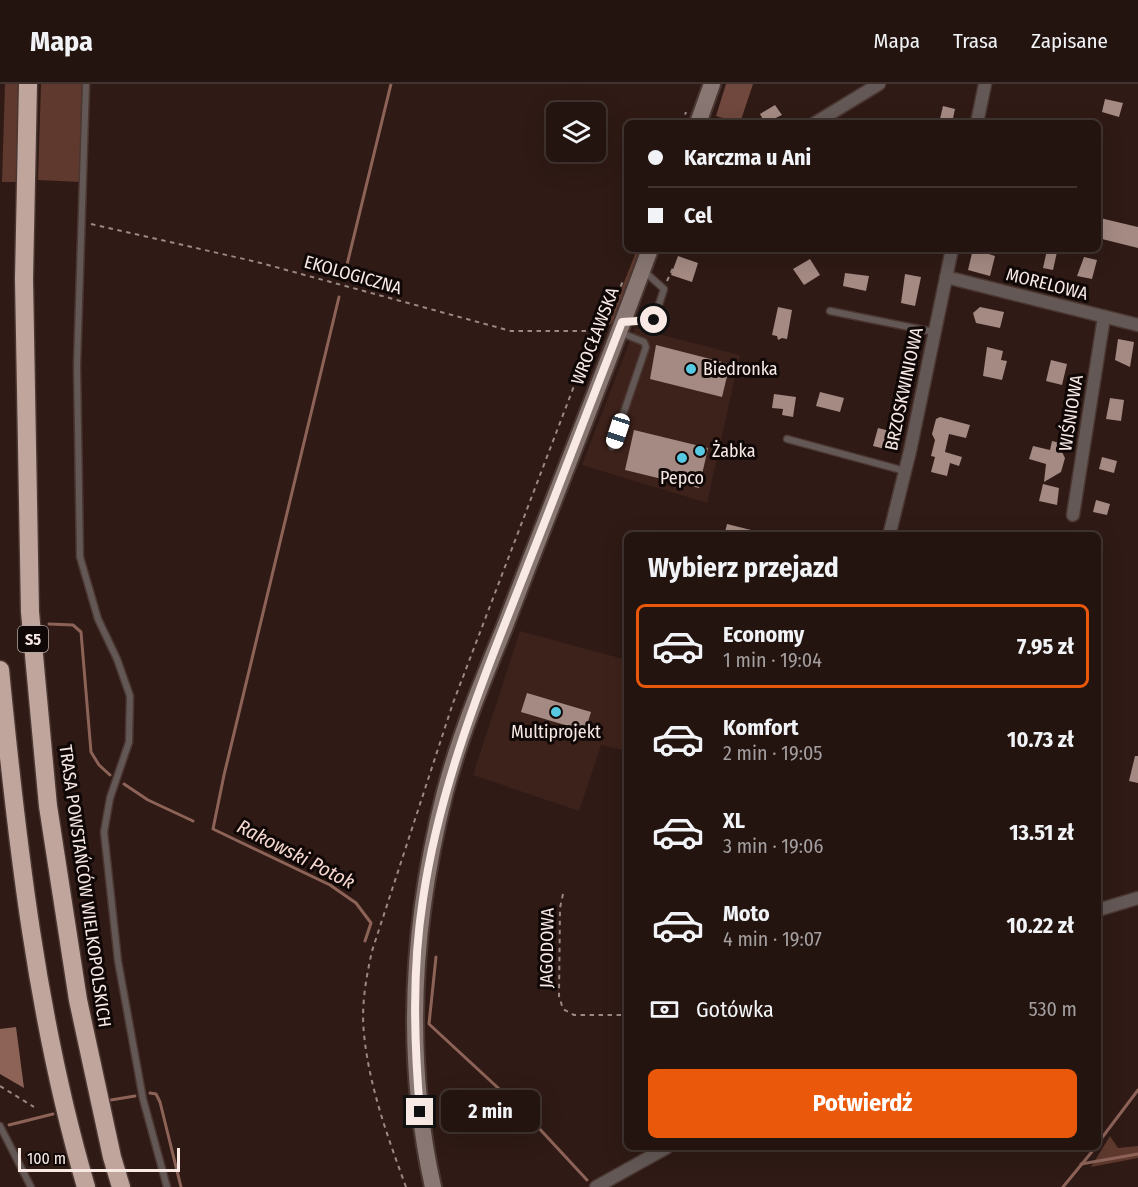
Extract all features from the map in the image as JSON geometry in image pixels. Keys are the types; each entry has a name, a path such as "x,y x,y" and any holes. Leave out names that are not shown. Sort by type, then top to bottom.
{"highway":[{"name":"TRASA POWSTAŃCÓW WIELKOPOLSKICH","path":"28,84 24,279 31,623 48,806 78,1000 112,1157 121,1187"},
{"name":"S5","path":"0,670 14,810 44,1004 76,1153 86,1187"}],"main road":[{"path":"699,120 712,84"},
{"name":"WROCŁAWSKA","path":"433,1187 420,1112 415,1058 416,962 430,856 446,790 471,712 649,252"}],"street":[{"path":"820,120 879,84"},
{"path":"978,120 985,84"},
{"name":"BRZOSKWINIOWA","path":"890,532 906,471 951,252"},
{"name":"MORELOWA","path":"946,277 1138,326"},
{"name":"WIŚNIOWA","path":"1073,515 1104,317"},
{"path":"1101,909 1138,898"},
{"path":"596,1187 662,1150"}],"lane":[{"path":"86,84 77,365 80,557 98,619 117,659 130,696 129,742 110,798 104,832 120,973 143,1099 167,1187"},
{"path":"620,327 654,320 664,290 642,269"},
{"path":"830,311 935,332"},
{"path":"612,447 646,347 644,342 620,327"},
{"path":"787,439 906,471"},
{"path":"0,1126 31,1187"}],"path":[{"name":"EKOLOGICZNA","path":"82,223 257,262 511,331 620,327"},
{"path":"670,276 674,266"},
{"name":"JAGODOWA","path":"563,894 560,908 559,952 559,996 562,1009 573,1015 624,1015"},
{"path":"0,1086 34,1107"}],"shaded area":[{"path":"5,84 22,84 19,182 2,182"},
{"path":"41,84 82,84 80,182 38,180"},
{"path":"726,84 753,84 741,120 716,116"},
{"path":"636,252 641,252 615,320 605,326"},
{"path":"635,328 740,355 707,503 582,465"},
{"path":"520,631 624,659 624,750 601,745 579,811 473,775"},
{"path":"16,1027 24,1088 0,1074 0,1029"},
{"path":"1110,1136 1118,1148 1138,1146 1138,1158 1091,1167"}],"building":[{"path":"1105,99 1123,103 1119,117 1102,112"},
{"path":"775,105 782,115 771,120 763,120 760,114"},
{"path":"943,106 955,109 953,120 940,120"},
{"path":"1101,218 1138,227 1138,248 1101,239"},
{"path":"972,252 995,256 990,276 968,270"},
{"path":"1047,252 1057,252 1053,270 1043,268"},
{"path":"678,256 698,263 692,282 671,275"},
{"path":"1084,257 1097,260 1092,279 1077,276"},
{"path":"810,259 820,275 804,285 793,269"},
{"path":"845,273 869,276 866,291 843,286"},
{"path":"905,274 921,277 915,306 901,303"},
{"path":"778,307 792,310 787,339 778,340 777,336 772,335"},
{"path":"980,307 1004,312 1000,328 976,323 973,313"},
{"path":"1118,339 1134,342 1130,367 1115,360"},
{"name":"Biedronka","path":"656,345 730,364 722,397 650,379"},
{"path":"987,347 1003,351 1001,360 1007,361 1002,380 983,376"},
{"path":"1051,360 1067,364 1062,385 1046,381"},
{"path":"820,392 844,398 840,412 816,406"},
{"path":"774,394 796,397 793,417 782,415 783,409 772,408"},
{"path":"1110,398 1124,400 1121,421 1106,419"},
{"path":"940,417 970,425 966,438 949,434 945,452 962,457 959,466 950,463 947,476 931,472 935,457 931,456 935,440 932,434 936,419"},
{"path":"878,428 894,432 889,450 873,446"},
{"path":"634,430 708,448 699,488 625,470"},
{"path":"1052,441 1064,444 1062,452 1065,458 1061,472 1044,482 1046,464 1029,459 1033,446 1050,450"},
{"path":"1102,457 1117,461 1114,473 1099,469"},
{"path":"1043,484 1059,488 1057,505 1039,501"},
{"path":"1096,500 1110,504 1107,515 1093,512"},
{"path":"727,524 759,532 725,532"},
{"name":"Multiprojekt","path":"527,693 591,712 585,731 521,712"},
{"path":"1135,756 1138,756 1138,783 1129,781"}],"waterway":[{"path":"344,277 391,84"},
{"path":"339,297 213,829 330,885 356,903 371,923 365,941"},
{"name":"Rakowski Potok","path":"49,624 73,625 81,632 91,752 99,765 110,775"},
{"name":"Rakowski Potok","path":"124,784 148,800 193,821"},
{"name":"Rakowski Potok","path":"436,957 429,1024 523,1111 587,1180"},
{"path":"1101,1139 1138,1090"},
{"path":"150,1093 156,1094 160,1102 181,1187"},
{"path":"111,1100 135,1096"},
{"path":"9,1125 53,1114"},
{"path":"1063,1187 1093,1150"},
{"path":"1081,1164 1138,1154"}],"place":[{"name":"Biedronka","path":"691,369"},
{"name":"Żabka","path":"700,451"},
{"name":"Pepco","path":"682,458"},
{"name":"Multiprojekt","path":"556,712"}],"route":[{"path":"420,1112 415,1058 416,962 428,866 446,790 488,666 622,322 654,320"}]}
